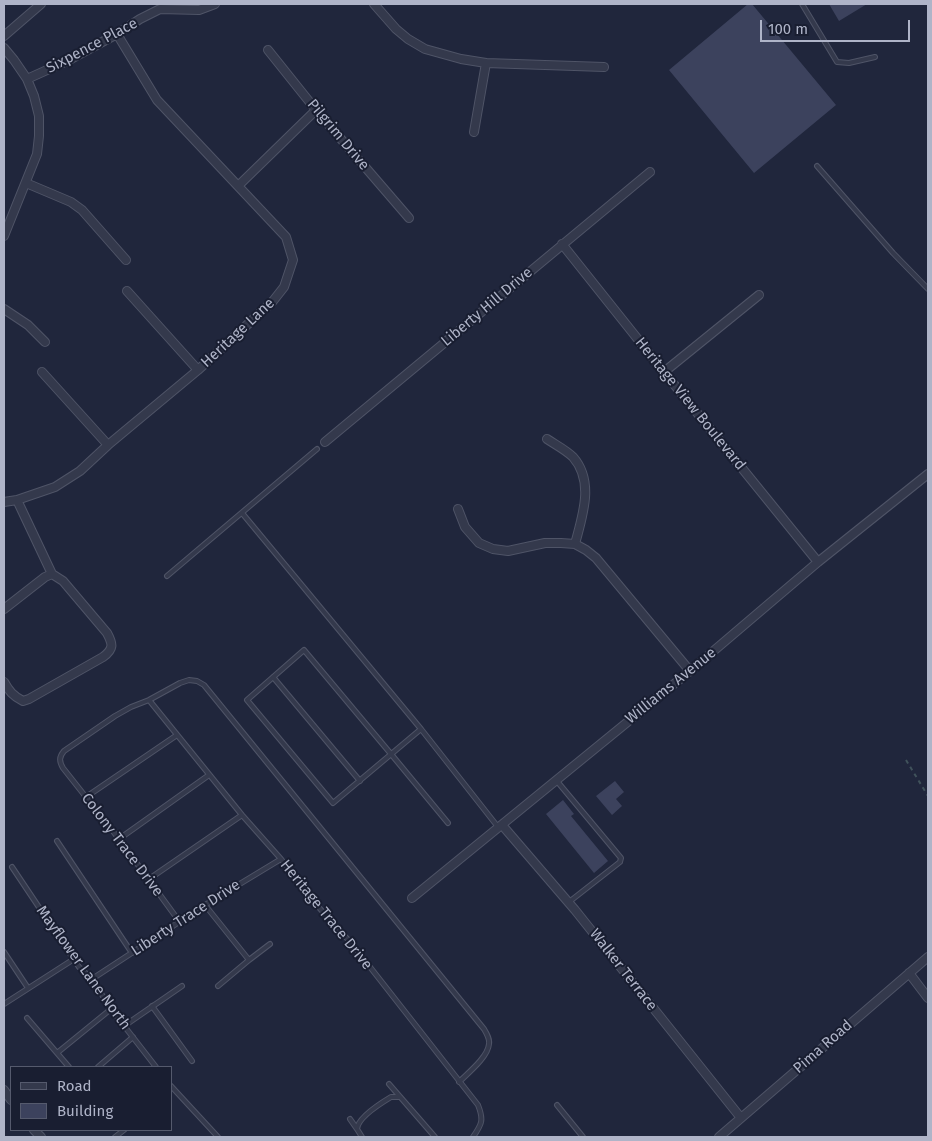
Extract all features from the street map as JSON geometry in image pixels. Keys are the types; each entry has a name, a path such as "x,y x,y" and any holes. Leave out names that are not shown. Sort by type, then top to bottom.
{"street":[{"path":"4,36 41,4"},
{"name":"Sixpence Place","path":"27,79 67,61 117,34 159,7 199,10 214,4"},
{"path":"374,4 408,39 425,49 460,59 486,63 604,67"},
{"name":"Heritage Lane","path":"4,502 17,500 54,487 80,471 108,445 198,370 273,301 284,287 293,260 286,237 157,100 117,34"},
{"path":"4,48 27,79 39,116 37,154 4,236"},
{"name":"Pilgrim Drive","path":"268,50 316,110 410,218"},
{"path":"474,132 486,63"},
{"path":"238,186 316,110"},
{"name":"Liberty Hill Drive","path":"325,442 650,172"},
{"path":"26,183 71,202 82,210 92,219 126,260"},
{"name":"Heritage View Boulevard","path":"562,244 818,562"},
{"path":"128,291 198,370"},
{"path":"664,372 759,295"},
{"path":"4,309 28,326 45,342"},
{"path":"42,372 108,445"},
{"path":"547,439 573,458 583,474 586,490 575,544"},
{"name":"Williams Avenue","path":"412,898 690,671 818,562 928,474"},
{"path":"4,682 14,696 23,701 29,700 103,657 112,647 107,633 63,581 52,574 17,500"},
{"path":"458,509 466,527 479,543 493,549 508,551 558,542 575,544 586,550 596,558 690,671"},
{"path":"4,609 45,577 52,574"},
{"name":"Walker Terrace","path":"500,826 569,902 741,1118"},
{"name":"Pima Road","path":"719,1137 928,957"},
{"path":"909,973 928,998"}],"lane":[{"path":"802,4 837,62 848,63 875,57"},
{"path":"817,166 893,253 928,289"},
{"path":"167,576 317,449"},
{"path":"242,513 500,826"},
{"path":"421,729 391,754 360,781 333,803 247,700 304,650 391,754 448,823"},
{"path":"273,677 360,781"},
{"path":"149,700 189,680 197,681 204,685 484,1029 489,1041 488,1051 459,1082"},
{"name":"Heritage Trace Drive","path":"149,700 242,815 281,859 313,901 352,944 478,1105 482,1115 479,1128 473,1137"},
{"name":"Colony Trace Drive","path":"149,700 115,716 64,751 60,756 60,762 120,839 179,921"},
{"path":"86,797 177,735"},
{"path":"120,839 210,775"},
{"path":"556,779 620,858 620,862 569,902"},
{"path":"148,879 242,815"},
{"path":"57,841 132,953"},
{"name":"Liberty Trace Drive","path":"92,980 205,904 281,859"},
{"name":"Mayflower Lane North","path":"12,867 79,967 92,980 111,1009 155,1066"},
{"path":"205,904 249,960"},
{"path":"218,986 270,944"},
{"path":"4,952 28,988"},
{"path":"4,1004 74,959"},
{"path":"124,1026 182,986"},
{"path":"152,1006 192,1061"},
{"path":"57,1053 111,1009"},
{"path":"27,1018 67,1066"},
{"path":"99,1066 133,1037"},
{"path":"389,1084 435,1137"},
{"path":"172,1088 218,1137"},
{"path":"357,1129 357,1124 363,1118 391,1096 400,1097"},
{"path":"557,1105 583,1137"},
{"path":"350,1119 362,1137"}],"path":[{"path":"906,760 928,796"}],"building":[{"path":"748,4 752,4 836,105 754,173 669,70"},
{"path":"829,4 867,4 839,21"},
{"path":"615,781 624,792 616,799 622,806 612,815 596,796"},
{"path":"563,800 574,814 571,816 608,861 594,873 546,814"}]}
